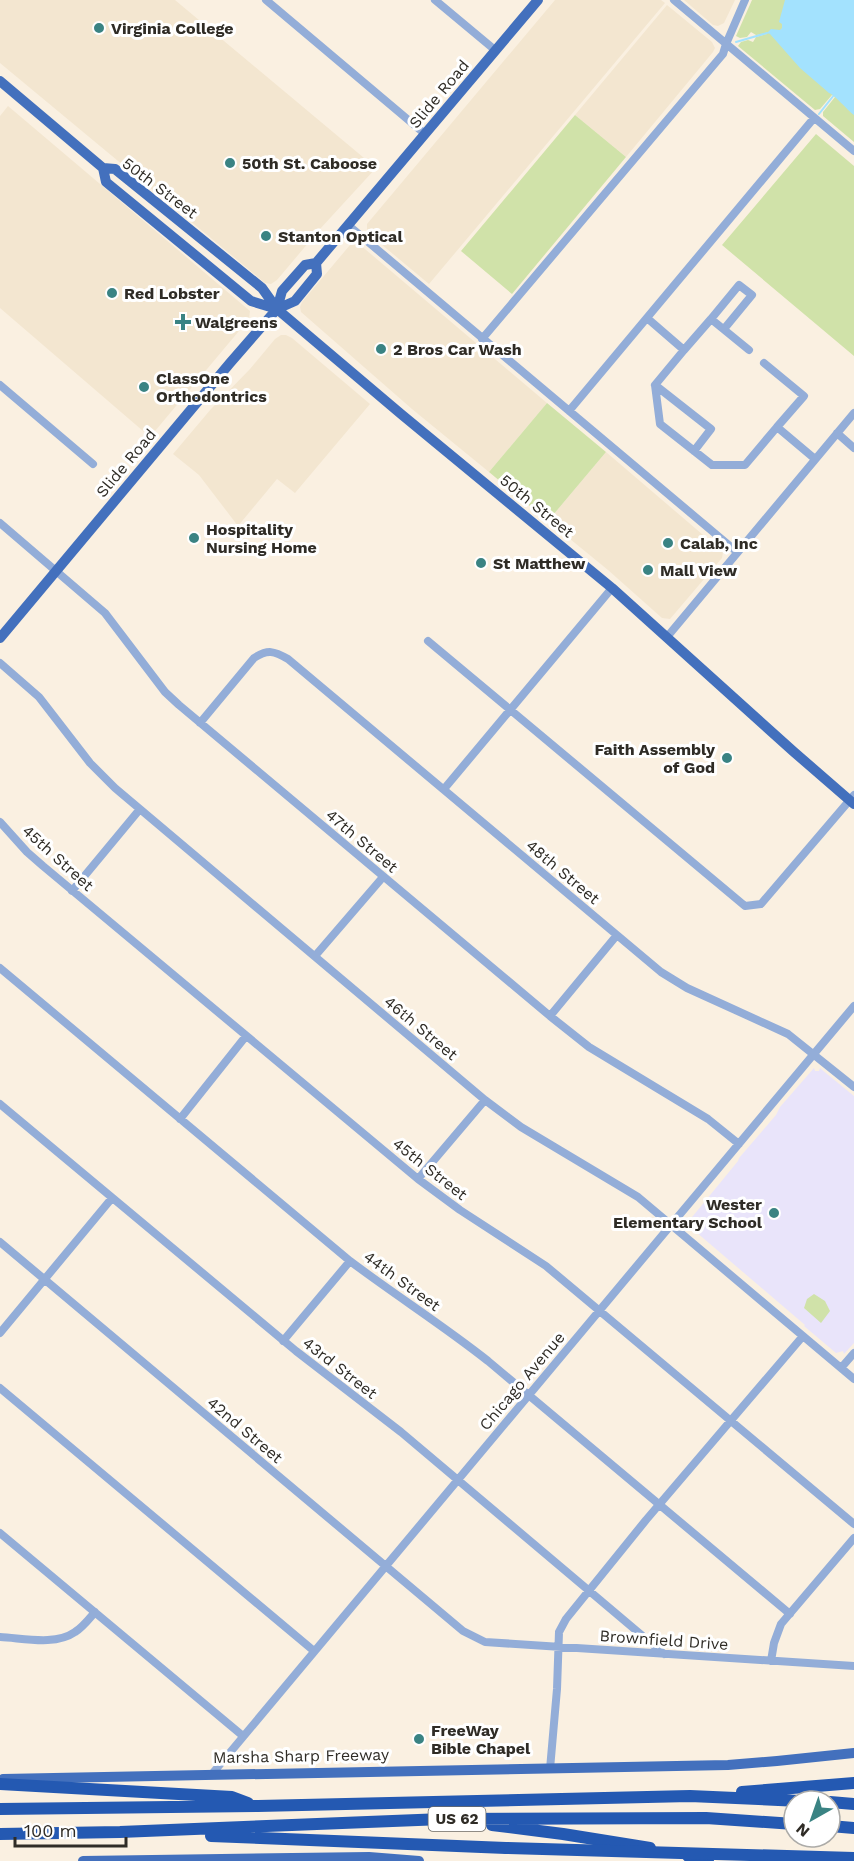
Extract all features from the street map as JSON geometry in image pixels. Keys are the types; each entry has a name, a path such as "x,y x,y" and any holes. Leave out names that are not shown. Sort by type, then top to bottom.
{"highway":[{"path":"0,1781 232,1797 258,1806"},
{"path":"690,1796 854,1783"},
{"name":"US 62","path":"0,1809 258,1806 690,1796 782,1800"},
{"name":"US 62","path":"0,1834 120,1832 443,1819 706,1818 782,1823"},
{"path":"443,1819 563,1834 708,1861"},
{"path":"120,1832 507,1848 854,1858"}],"main road":[{"name":"Slide Road","path":"0,638 277,309 282,291 305,264 316,263 538,0"},
{"name":"50th Street","path":"0,81 103,168 115,169 262,288 277,309 393,408 612,588 797,756 852,800"},
{"name":"50th Street","path":"103,168 106,182 251,301 277,309"},
{"name":"Slide Road","path":"277,309 295,302 317,274 316,263"},
{"name":"Marsha Sharp Freeway","path":"0,1781 212,1774 728,1765 854,1753"},
{"path":"82,1861 357,1857 419,1861"}],"street":[{"path":"266,0 425,134"},
{"path":"435,0 495,50"},
{"path":"674,0 854,151"},
{"path":"483,339 723,54 745,0"},
{"path":"568,411 814,118"},
{"path":"348,225 737,552"},
{"path":"724,329 752,296 739,285 655,385 660,424 712,465 745,465 804,396 764,363"},
{"path":"647,318 684,350"},
{"path":"711,319 749,350"},
{"path":"0,385 93,464"},
{"path":"655,385 711,429 694,451"},
{"path":"667,637 854,413"},
{"path":"777,427 815,459"},
{"path":"837,433 854,447"},
{"name":"47th Street","path":"0,523 105,613 165,692 383,877 589,1047 708,1119 739,1144"},
{"path":"444,789 612,588"},
{"path":"428,641 745,906 761,904 852,800"},
{"name":"48th Street","path":"200,723 254,658 264,652 270,652 288,659 675,981 788,1034 854,1088"},
{"name":"46th Street","path":"0,663 39,697 100,775 485,1100 521,1127 638,1197 854,1379"},
{"path":"72,891 140,809"},
{"name":"45th Street","path":"0,822 27,852 72,891 418,1179 546,1266 854,1524"},
{"path":"315,956 383,877"},
{"path":"550,1017 617,935"},
{"name":"44th Street","path":"1,970 350,1261 462,1341 790,1614"},
{"name":"Chicago Avenue","path":"212,1774 854,1006"},
{"path":"180,1119 246,1036"},
{"path":"418,1179 485,1100"},
{"name":"43rd Street","path":"0,1104 283,1341 401,1432 664,1654"},
{"path":"0,1333 112,1198"},
{"name":"42nd Street","path":"0,1242 463,1631 473,1637"},
{"path":"283,1341 350,1261"},
{"path":"550,1769 559,1632 566,1619 803,1336"},
{"path":"841,1368 854,1353"},
{"path":"0,1388 314,1651"},
{"path":"0,1533 243,1736"},
{"path":"771,1661 776,1634 854,1538"},
{"path":"0,1637 53,1639 66,1636 79,1629 96,1612"},
{"name":"Brownfield Drive","path":"473,1637 485,1642 854,1666"}],"shaded area":[{"path":"0,0 175,0 376,168 277,280 271,284 265,283 0,63"},
{"path":"555,0 661,0 665,3 429,284 369,234 367,224"},
{"path":"684,0 735,0 724,23 718,26 713,25"},
{"path":"667,5 712,42 715,48 626,157 575,115"},
{"path":"8,106 250,311 249,319 150,437 0,308 0,116"},
{"path":"353,243 359,244 547,403 489,472 412,409 301,312 302,302"},
{"path":"281,335 292,338 370,404 295,493 277,479 238,526 199,475 173,454 211,409"},
{"path":"606,452 723,552 722,558 670,619 662,618 548,521"},
{"name":"Wester Elementary School","path":"814,1068 815,1071 819,1071 820,1068 854,1096 854,1343 844,1354 843,1351 836,1353 804,1326 689,1226 688,1222"}],"green space":[{"path":"752,0 854,0 854,142 823,116 823,112 835,97 832,95 820,109 815,110 738,46 741,42 748,40 753,42 756,37 767,34 756,35 751,32 747,37 736,36"},
{"path":"575,115 626,157 512,294 461,251"},
{"path":"816,134 854,166 854,356 722,245"},
{"path":"547,403 606,452 548,521 489,472"},
{"path":"814,1294 825,1301 830,1311 821,1323 804,1308 807,1299"}],"water":[{"path":"785,0 854,0 854,115 800,68 767,33 771,29 780,30 782,28 779,22"}],"waterway":[{"path":"736,42 767,33"},
{"path":"819,114 834,95"}],"place":[{"name":"Virginia College","path":"99,28"},
{"name":"50th St. Caboose","path":"230,163"},
{"name":"Stanton Optical","path":"266,236"},
{"name":"Red Lobster","path":"112,293"},
{"name":"Walgreens","path":"183,322"},
{"name":"2 Bros Car Wash","path":"381,349"},
{"name":"ClassOne Orthodontrics","path":"144,387"},
{"name":"Hospitality Nursing Home","path":"194,538"},
{"name":"Calab, Inc","path":"668,543"},
{"name":"St Matthew","path":"481,563"},
{"name":"Mall View","path":"648,570"},
{"name":"Faith Assembly of God","path":"727,758"},
{"name":"Wester Elementary School","path":"774,1213"},
{"name":"FreeWay Bible Chapel","path":"419,1739"}]}
